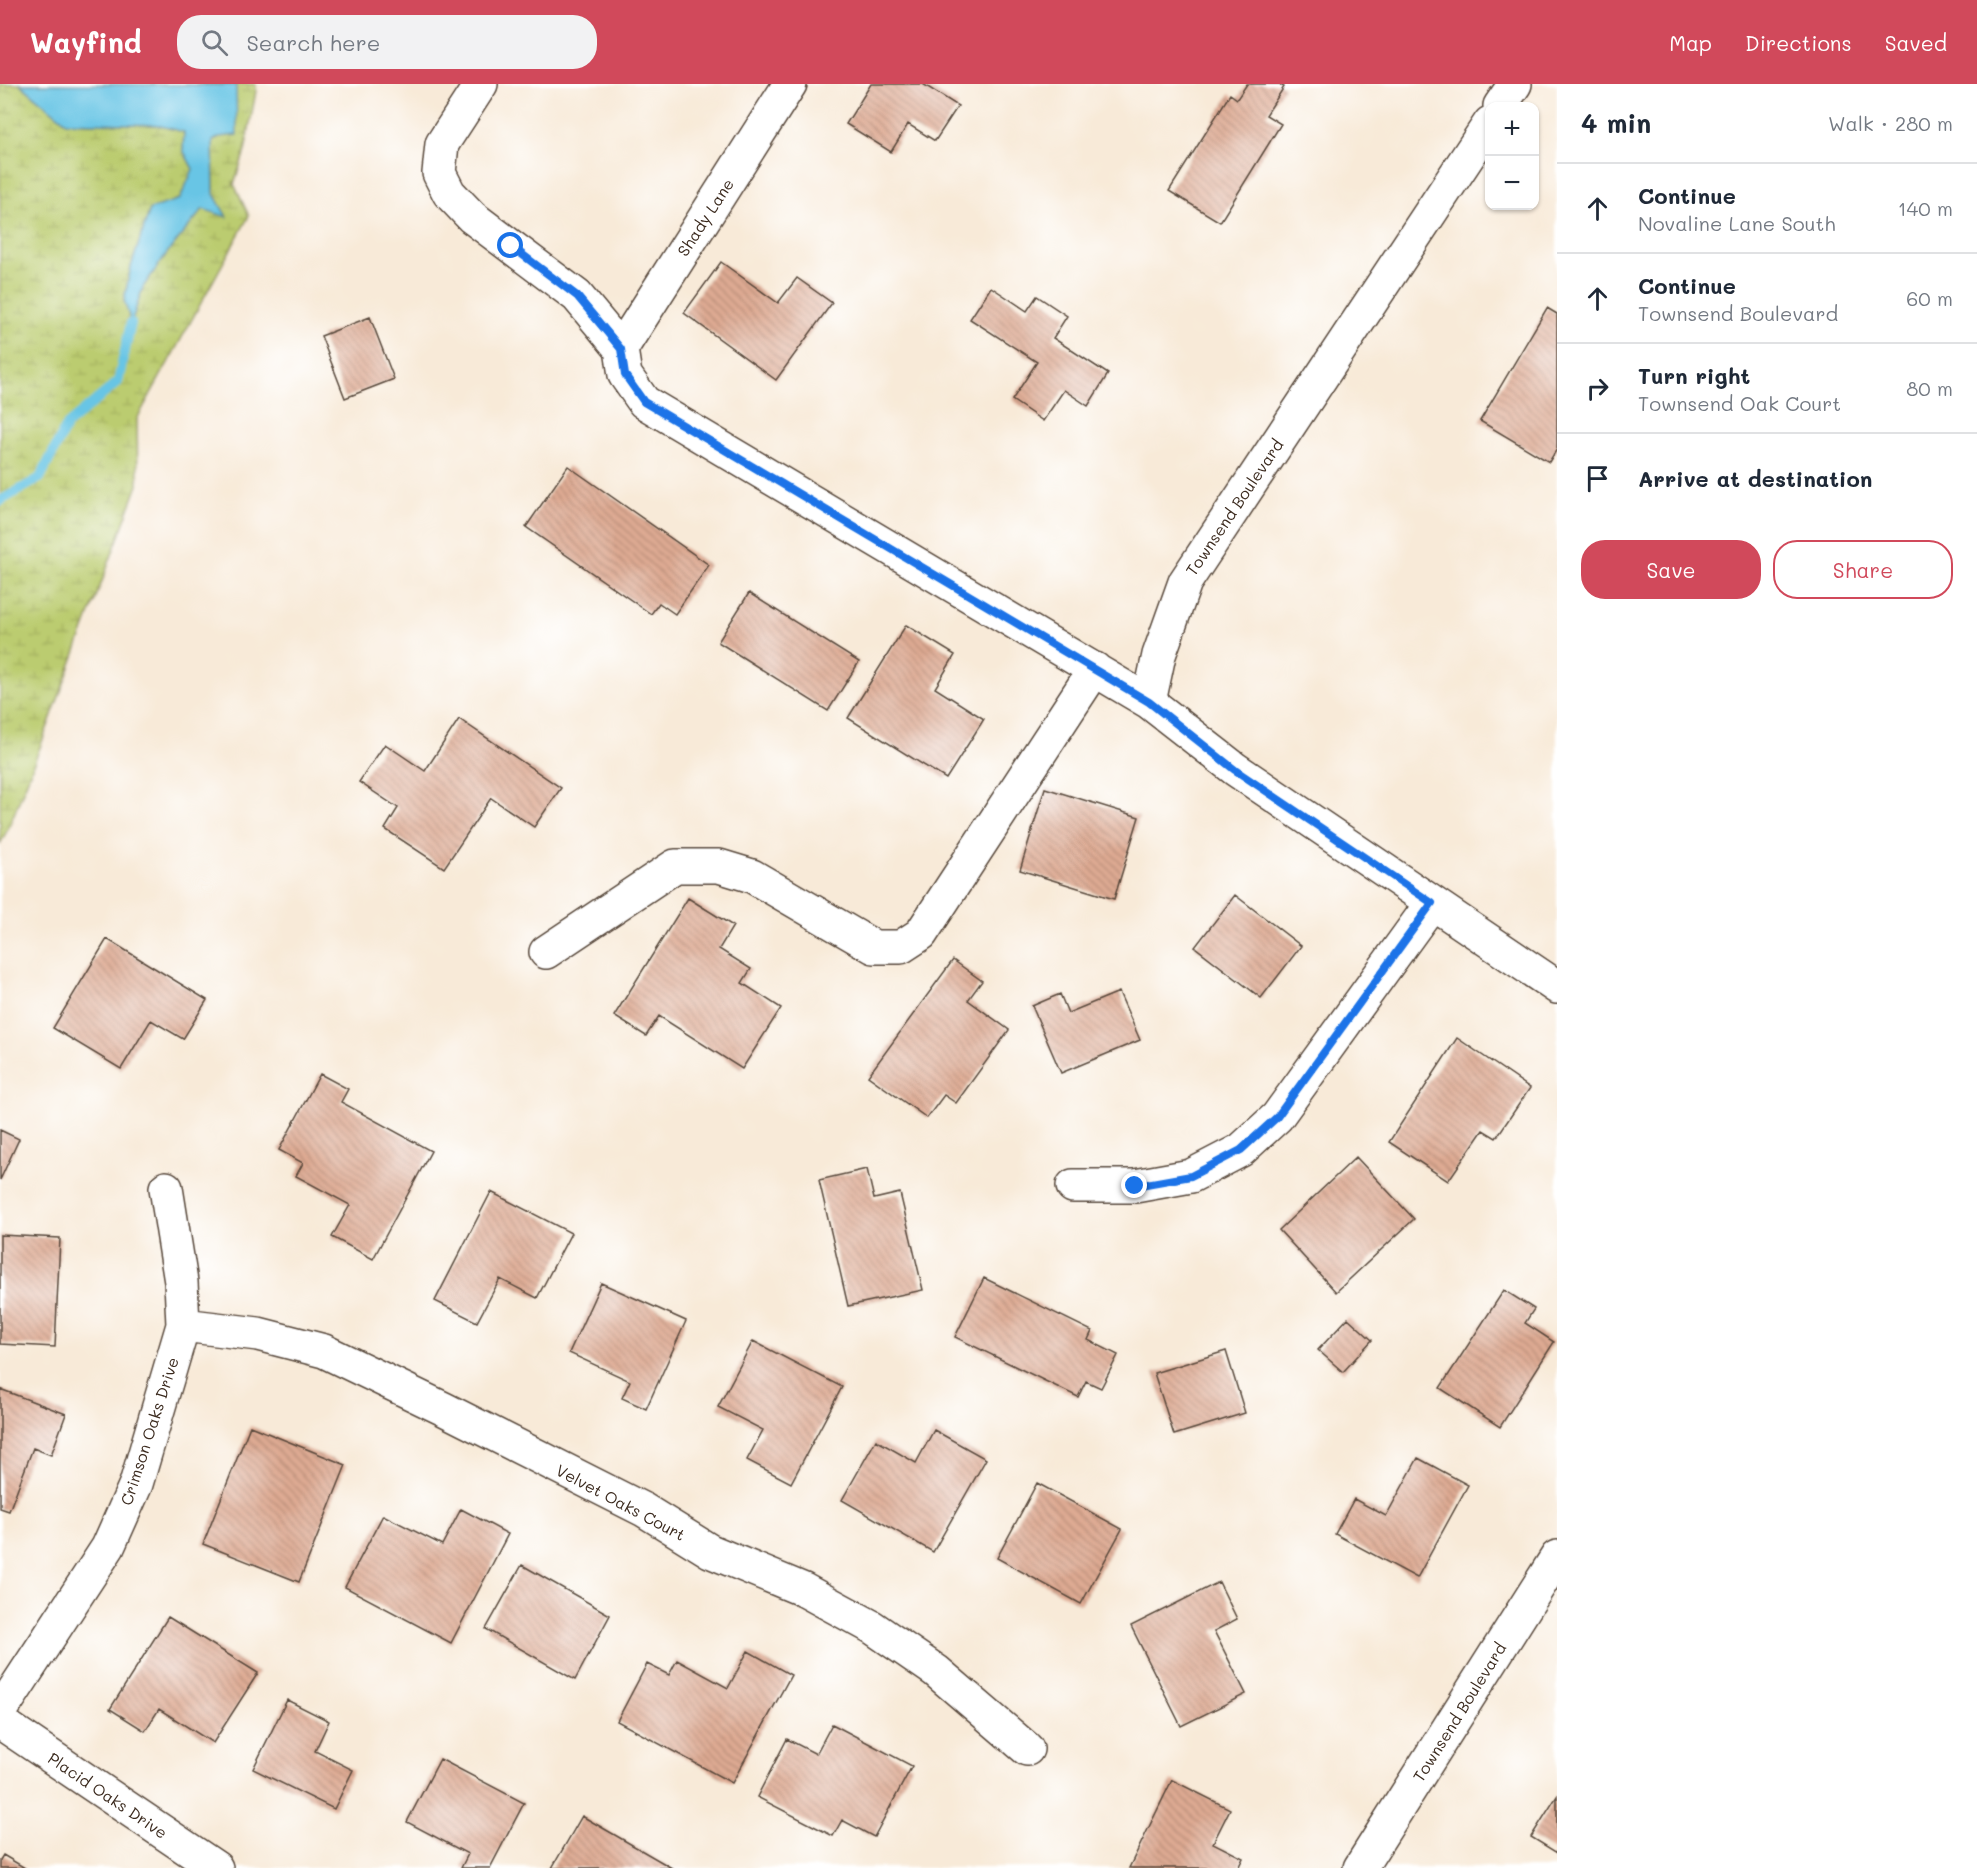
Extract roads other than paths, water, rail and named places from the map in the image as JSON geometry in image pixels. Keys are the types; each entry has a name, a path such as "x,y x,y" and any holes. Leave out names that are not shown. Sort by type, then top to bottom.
{"street":[{"path":"481,84 442,144 439,173 449,193 472,217 577,296 621,349 625,375 644,402 1149,702 1235,770 1557,987"},
{"name":"Shady Lane","path":"621,349 790,84"},
{"path":"1503,102 1515,84"},
{"name":"Townsend Boulevard","path":"1149,702 1159,655 1185,582 1485,131"},
{"path":"546,952 675,866 719,866 752,876 874,946 901,947 921,934 1095,669"},
{"path":"1073,1186 1135,1186 1191,1176 1241,1150 1277,1117 1432,903"},
{"name":"Crimson Oaks Drive","path":"0,1712 108,1547 136,1484 183,1325 181,1282 166,1188"},
{"name":"Velvet Oaks Court","path":"183,1325 258,1334 324,1352 444,1409 644,1510 710,1551 804,1590 873,1627 936,1671 1027,1749"},
{"name":"Townsend Boulevard","path":"1360,1868 1557,1557"},
{"name":"Placid Oaks Drive","path":"0,1722 216,1868"}],"water":[{"path":"20,84 236,85 237,135 219,137 213,141 214,194 227,217 203,209 143,287 131,323 124,300 131,267 150,209 180,199 193,169 183,150 184,132 157,125 66,122"}],"waterway":[{"path":"0,501 40,478 67,425 118,382 131,323"}]}
